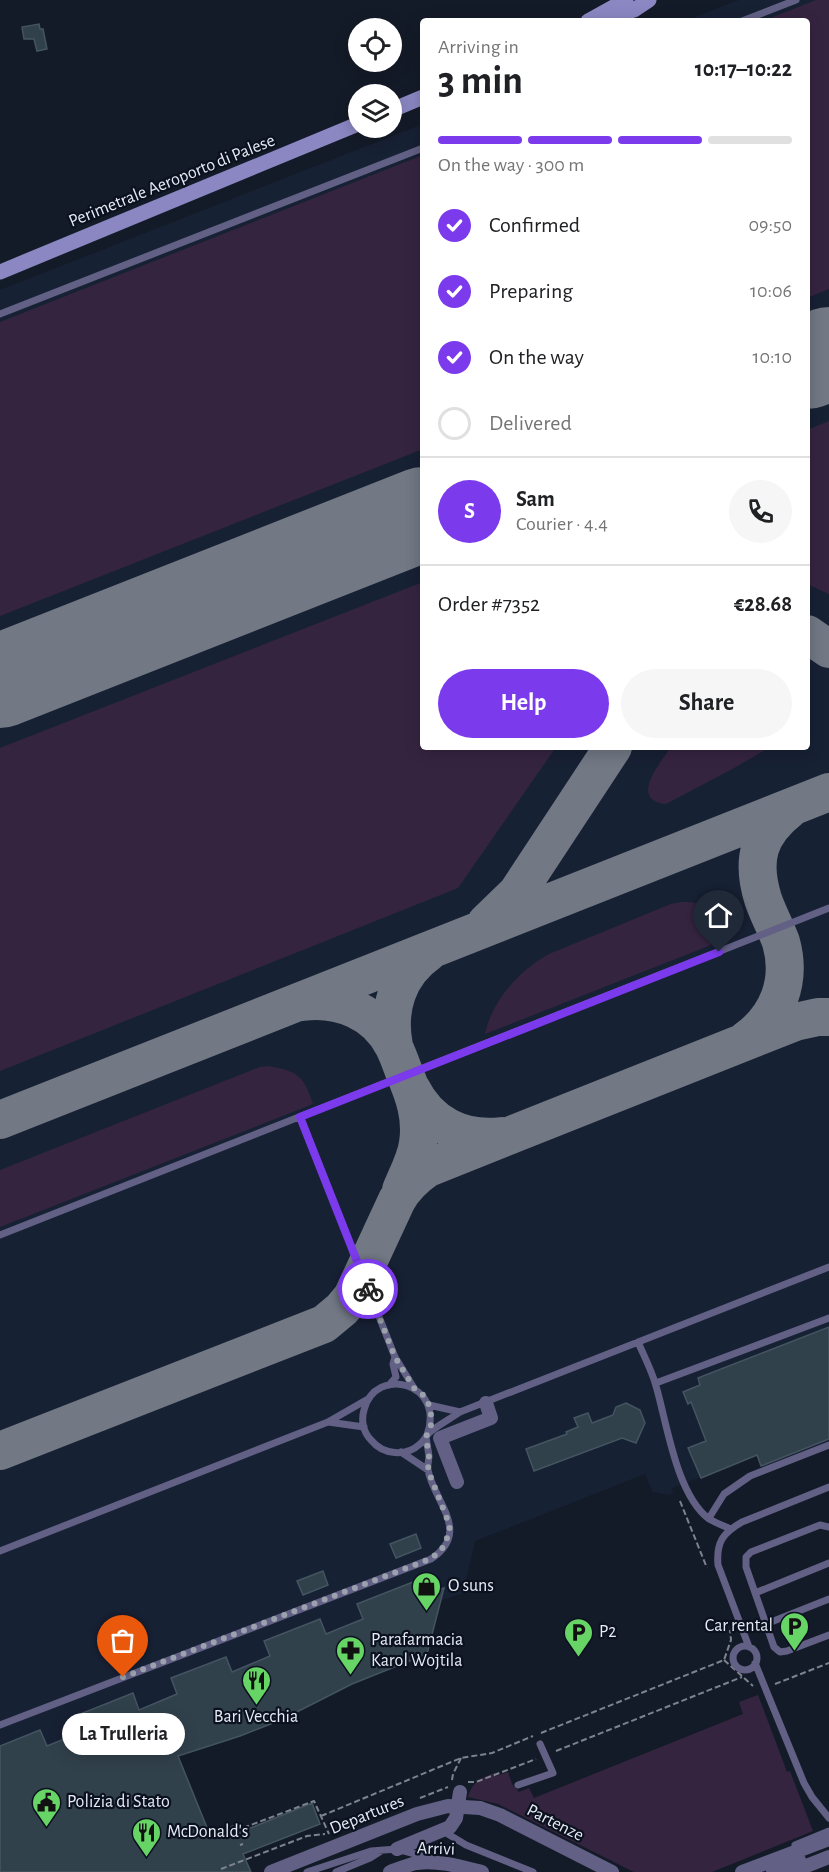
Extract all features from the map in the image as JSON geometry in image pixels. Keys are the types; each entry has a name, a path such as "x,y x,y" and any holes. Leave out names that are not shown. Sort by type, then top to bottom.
{"street":[{"path":"585,18 610,0"},
{"path":"593,18 626,0"},
{"path":"611,18 634,10 649,0"},
{"path":"402,106 420,98"},
{"name":"Perimetrale Aeroporto di Palese","path":"0,272 348,128"},
{"path":"457,1482 440,1438 491,1418 486,1403"},
{"path":"390,1849 450,1827 456,1818 459,1784"},
{"name":"Departures","path":"271,1872 417,1814 448,1806 480,1808"},
{"name":"Partenze","path":"480,1808 500,1815 612,1872"},
{"path":"748,1870 828,1849"},
{"path":"773,1872 828,1849"},
{"path":"791,1872 828,1849"},
{"name":"Arrivi","path":"390,1872 421,1863 455,1866 482,1872"}],"lane":[{"path":"750,18 796,0"},
{"path":"0,314 420,149"},
{"path":"0,1235 829,908"},
{"path":"0,1725 430,1559 444,1546 450,1530 428,1470 427,1436 431,1425 429,1405 423,1395 414,1388 395,1357 300,1117"},
{"path":"414,1388 398,1384 389,1385 374,1392 368,1399 362,1418 363,1428 374,1444 382,1449 392,1452 411,1450 460,1412 829,1267"},
{"path":"656,1383 829,1318"},
{"path":"638,1342 656,1383 673,1456 693,1499 709,1518 730,1529"},
{"path":"389,1385 396,1377 393,1364 395,1357"},
{"path":"0,1551 328,1422 368,1399"},
{"path":"429,1405 460,1412"},
{"path":"328,1422 363,1428"},
{"path":"709,1518 724,1494 750,1476 829,1445"},
{"path":"402,1452 428,1470"},
{"path":"829,1487 730,1529 723,1537 717,1554 722,1576 736,1614 749,1647 755,1652 755,1663 804,1783 829,1818"},
{"path":"829,1527 820,1525 751,1552 746,1557 746,1567 774,1647 780,1652 787,1652 829,1635"},
{"path":"755,1593 829,1563"},
{"path":"766,1623 829,1599"},
{"path":"749,1647 741,1647 735,1652 734,1663 746,1670 755,1663"},
{"path":"518,1785 552,1773 540,1744"},
{"path":"441,1830 466,1845 533,1872"},
{"path":"748,1870 761,1859 829,1831"},
{"path":"307,1872 371,1851 390,1849 455,1866"},
{"path":"336,1872 390,1849"}],"path":[{"path":"679,1498 709,1574"},
{"path":"321,1816 461,1758 492,1753 724,1659 731,1640 727,1618 736,1614"},
{"path":"724,1659 756,1688 765,1688 829,1663"},
{"path":"415,1800 459,1784 476,1782 742,1677"},
{"path":"459,1784 453,1774 461,1758"},
{"path":"221,1869 307,1836 329,1834 314,1801 235,1831"}],"shaded area":[{"path":"739,0 829,0 829,1441 762,1468 757,1456 672,1488 673,1492 670,1495 653,1492 645,1474 475,1541 463,1593 440,1601 427,1654 352,1684 281,1720 240,1736 193,1751 188,1741 173,1743 210,1835 233,1826 245,1858 209,1872 0,1872 0,290 387,138 402,138 402,132 420,125 420,750 810,750 810,18 693,18"},
{"path":"816,0 829,0 829,289 810,297 810,18 771,18"},
{"path":"420,156 420,450 0,616 0,322"},
{"path":"829,421 829,594 810,585 810,429"},
{"path":"420,583 420,750 554,750 458,888 0,1071 0,748"},
{"path":"669,750 765,750 666,804 655,801 649,796 648,788 655,771"},
{"path":"682,902 702,904 712,912 714,926 711,945 485,1034 494,1009 501,998 518,977 538,961 549,954 671,904"},
{"path":"268,1066 286,1070 298,1076 303,1081 313,1104 0,1227 0,1170 260,1067"},
{"path":"758,1695 787,1772 790,1771 813,1831 712,1872 634,1872 498,1804 468,1797 472,1788 481,1779 495,1773 496,1776 508,1772 512,1784 519,1792 529,1788 534,1798 743,1714 739,1702"}],"building":[{"path":"39,24 40,29 43,29 47,49 37,51 34,39 24,39 22,27"},
{"path":"829,1327 829,1439 761,1466 757,1455 701,1478 688,1448 706,1441 691,1402 688,1404 683,1392 700,1385 698,1378"},
{"path":"626,1403 640,1410 645,1423 636,1443 622,1438 534,1471 526,1449 567,1434 566,1432 578,1427 574,1418 588,1413 592,1423 613,1415 616,1407"},
{"path":"416,1534 421,1548 396,1558 390,1544"},
{"path":"323,1571 328,1585 303,1595 297,1581"},
{"path":"413,1582 418,1597 444,1588 427,1654 352,1684 281,1720 178,1756 210,1835 233,1826 236,1834 312,1803 320,1824 243,1854 251,1872 0,1872 0,1746 40,1730 47,1746 84,1731 78,1715 133,1693 139,1710 177,1694 171,1678 226,1657 232,1672 270,1656 264,1641 320,1619 326,1634 363,1619 357,1604"}],"taxiway":[{"path":"810,636 829,649"},
{"path":"486,923 517,893 611,750"},
{"path":"0,1120 829,792"},
{"path":"746,1040 767,1020 780,997 783,984 784,956 781,942 759,885 758,860 764,838 779,818 790,809"},
{"path":"394,1046 392,1019 397,994 409,971 429,952"},
{"path":"302,1002 330,1002 356,1010 378,1024 394,1047 414,1098 419,1124 415,1155 401,1190"},
{"path":"0,1451 324,1324 352,1297 403,1190 428,1168 795,1022 829,1017"},
{"path":"411,1088 427,1111 448,1127 473,1136 502,1136"}],"runway":[{"path":"810,361 829,354"},
{"path":"0,681 420,515"}],"way so far":[{"path":"123,1677 430,1559 444,1546 450,1530 428,1470 426,1437 431,1425 429,1405 423,1395 414,1388 395,1357 368,1289"}],"place":[{"name":"O suns","path":"427,1612"},
{"name":"Car rental","path":"794,1652"},
{"name":"P2","path":"578,1658"},
{"name":"Parafarmacia Karol Wojtila","path":"350,1676"},
{"name":"La Trulleria","path":"123,1677"},
{"name":"Bari Vecchia","path":"256,1706"},
{"name":"Polizia di Stato","path":"46,1828"},
{"name":"McDonald's","path":"146,1858"}],"route":[{"path":"368,1289 300,1117 719,952"}]}
